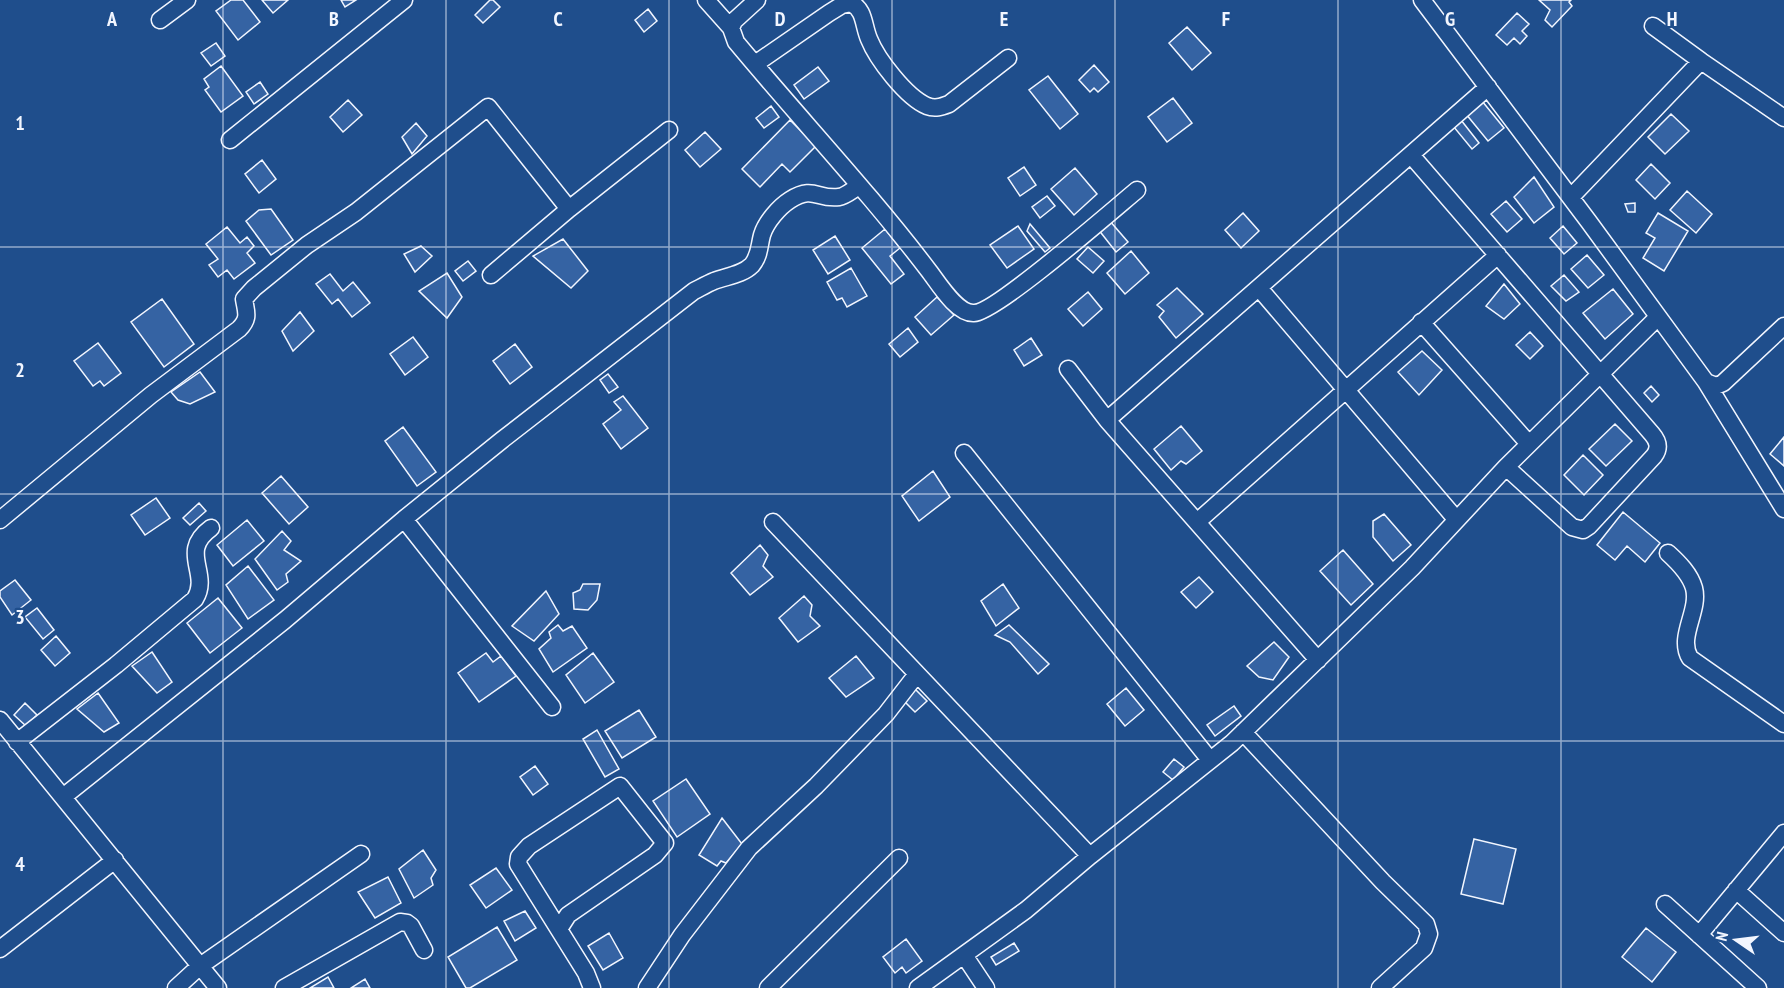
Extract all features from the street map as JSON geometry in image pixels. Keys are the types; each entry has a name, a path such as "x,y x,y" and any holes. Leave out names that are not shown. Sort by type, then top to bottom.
{"street":[{"path":"160,20 187,0"},
{"path":"230,140 404,0"},
{"path":"706,0 730,28 736,42 908,243 953,302 962,309 974,314 984,311 1009,294 1137,190"},
{"path":"730,28 734,21 757,0"},
{"path":"1422,0 1571,197 1706,382 1784,509"},
{"path":"755,64 829,13 842,5 851,3 861,12 869,39 889,72 916,100 928,106 938,108 949,104 1008,58"},
{"path":"1653,26 1784,118"},
{"path":"1571,197 1701,61"},
{"path":"1107,420 1488,87"},
{"path":"0,520 151,395 239,329 248,313 244,298 254,288 314,239 356,212 488,107 569,209"},
{"path":"491,275 569,209 669,130"},
{"path":"1411,155 1601,373 1657,441 1658,449 1654,456 1583,530 1575,529 1506,467"},
{"path":"63,797 285,620 404,519 693,291 749,267 759,254 765,228 788,201 807,192 839,197 858,186"},
{"path":"1197,522 1498,255"},
{"path":"1259,288 1455,519"},
{"path":"918,988 1026,910 1243,732 1412,568 1455,519 1506,467 1659,317"},
{"path":"1421,322 1529,444"},
{"path":"1706,382 1716,386 1723,384 1784,326"},
{"path":"1068,369 1107,420 1318,660"},
{"path":"964,453 1210,760"},
{"path":"404,519 552,706"},
{"path":"773,522 1090,856"},
{"path":"17,742 116,665 195,599 200,588 195,549 200,538 211,528"},
{"path":"1668,553 1682,567 1694,587 1694,606 1687,635 1687,653 1690,658 1784,724"},
{"path":"647,988 682,936 749,848 816,786 886,714 917,674"},
{"path":"0,720 218,988"},
{"path":"1243,732 1383,882 1426,924 1429,934 1424,948 1380,988"},
{"path":"559,929 568,915 655,855 664,843 620,786 529,846 519,857 518,864 586,972 592,988"},
{"path":"1699,935 1784,833"},
{"path":"176,988 200,966 361,854"},
{"path":"768,988 899,858"},
{"path":"0,949 115,860"},
{"path":"1736,890 1784,933"},
{"path":"1665,904 1758,988"},
{"path":"284,988 400,922 411,926 424,950"},
{"path":"964,955 986,988"}],"building":[{"path":"231,0 243,0 260,22 238,40 216,11"},
{"path":"262,0 288,0 273,13"},
{"path":"341,0 356,0 345,7"},
{"path":"490,0 500,7 483,23 475,15"},
{"path":"1539,0 1571,0 1569,2 1572,6 1552,27 1545,20 1550,10"},
{"path":"648,9 657,21 644,32 635,20"},
{"path":"1517,13 1529,24 1522,31 1527,36 1520,44 1514,38 1507,45 1496,35"},
{"path":"1187,27 1211,53 1192,70 1169,43"},
{"path":"216,43 225,56 211,66 201,53"},
{"path":"1094,65 1109,82 1098,92 1094,88 1090,92 1079,80"},
{"path":"221,66 243,96 221,112 205,90 209,87 204,79"},
{"path":"818,67 829,81 804,99 794,85"},
{"path":"1048,76 1078,114 1060,129 1029,90"},
{"path":"260,82 268,94 254,104 246,92"},
{"path":"1173,98 1192,123 1167,142 1148,117"},
{"path":"348,100 362,115 343,132 330,117"},
{"path":"1482,101 1504,128 1488,141 1466,114"},
{"path":"771,106 779,117 764,128 756,118"},
{"path":"1671,114 1689,131 1665,154 1648,137"},
{"path":"790,120 816,146 790,172 782,164 760,187 742,169"},
{"path":"1461,120 1479,143 1472,149 1453,126"},
{"path":"416,123 427,136 412,154 402,137"},
{"path":"705,132 721,149 700,167 685,150"},
{"path":"262,160 276,179 259,193 245,174"},
{"path":"1651,164 1670,183 1655,199 1636,180"},
{"path":"1024,167 1036,185 1020,196 1008,178"},
{"path":"1075,168 1097,194 1074,215 1051,189"},
{"path":"1534,177 1554,207 1534,223 1514,197"},
{"path":"1687,191 1712,214 1696,233 1670,210"},
{"path":"1047,196 1055,206 1040,218 1032,207"},
{"path":"1506,201 1522,219 1507,232 1491,214"},
{"path":"1635,203 1635,212 1628,212 1625,204"},
{"path":"271,209 293,240 271,255 246,221 259,210"},
{"path":"1243,213 1259,231 1241,248 1225,230"},
{"path":"1658,213 1688,231 1664,271 1643,258 1655,238 1646,233"},
{"path":"1109,220 1128,242 1116,252 1098,229"},
{"path":"1030,224 1050,248 1045,252 1027,231"},
{"path":"1018,226 1034,249 1007,268 990,245"},
{"path":"1563,226 1577,243 1564,254 1550,238"},
{"path":"227,227 240,243 247,237 254,246 247,253 255,263 234,279 227,270 218,277 209,265 218,259 206,244"},
{"path":"885,229 900,248 890,256 904,274 891,284 862,248"},
{"path":"835,236 850,260 828,274 813,250"},
{"path":"563,239 588,271 571,288 533,256"},
{"path":"421,246 432,256 415,272 404,254"},
{"path":"1088,247 1104,261 1093,273 1077,259"},
{"path":"1131,251 1149,273 1125,294 1107,273"},
{"path":"1587,255 1604,275 1588,288 1571,269"},
{"path":"468,261 476,271 463,281 455,271"},
{"path":"851,268 867,296 847,307 842,298 837,300 827,282"},
{"path":"447,273 462,297 447,318 419,291"},
{"path":"330,274 343,291 353,282 370,303 352,317 338,299 332,304 316,284"},
{"path":"1564,275 1579,292 1566,301 1551,286"},
{"path":"1504,284 1520,304 1504,319 1486,306"},
{"path":"1177,288 1203,314 1176,338 1159,317 1164,311 1157,305"},
{"path":"1613,289 1633,314 1605,339 1583,313"},
{"path":"1088,292 1102,309 1083,326 1068,309"},
{"path":"937,297 954,315 931,335 915,317"},
{"path":"162,299 194,344 164,367 131,322"},
{"path":"300,312 314,331 293,351 282,331"},
{"path":"908,328 918,342 900,357 889,344"},
{"path":"1530,332 1543,346 1530,359 1516,345"},
{"path":"413,337 428,357 405,375 390,354"},
{"path":"1031,338 1042,355 1024,366 1014,350"},
{"path":"98,343 121,373 104,386 100,381 93,386 74,361"},
{"path":"515,344 532,367 510,384 493,361"},
{"path":"1422,351 1442,370 1419,395 1398,372"},
{"path":"200,372 215,392 190,404 178,400 171,392"},
{"path":"608,374 618,387 609,393 600,380"},
{"path":"1651,386 1659,395 1652,402 1644,393"},
{"path":"623,396 648,428 621,449 603,424 621,410 614,402"},
{"path":"1615,424 1632,441 1606,466 1589,449"},
{"path":"1181,426 1202,451 1186,464 1181,461 1171,470 1154,449"},
{"path":"403,427 436,472 417,486 385,441"},
{"path":"1784,437 1784,466 1770,454"},
{"path":"1583,455 1603,475 1584,495 1564,475"},
{"path":"933,471 950,497 919,521 902,496"},
{"path":"281,476 308,507 289,524 262,493"},
{"path":"156,498 170,518 145,535 131,515"},
{"path":"199,503 206,511 190,525 183,518"},
{"path":"1623,512 1660,543 1645,562 1627,546 1615,560 1597,545"},
{"path":"1384,514 1411,545 1393,561 1373,537 1373,521"},
{"path":"247,520 264,541 233,566 217,545"},
{"path":"282,531 291,541 284,550 301,561 286,574 288,582 277,590 255,559"},
{"path":"760,545 768,555 763,566 773,577 750,595 731,573"},
{"path":"1343,550 1373,584 1351,605 1320,571"},
{"path":"248,566 274,600 248,619 226,585"},
{"path":"1199,577 1213,592 1196,608 1181,592"},
{"path":"15,580 31,600 12,615 0,597 0,591"},
{"path":"583,584 600,584 597,600 588,610 574,609 573,593 580,590"},
{"path":"1003,584 1019,608 996,626 981,601"},
{"path":"546,591 559,614 534,641 512,626"},
{"path":"804,596 812,605 810,616 820,626 798,642 779,618"},
{"path":"218,598 242,628 210,653 187,623"},
{"path":"37,608 54,630 43,639 25,617"},
{"path":"558,625 563,631 572,626 587,648 553,672 539,649 551,638 549,632"},
{"path":"1009,625 1049,664 1038,674 1010,642 995,635"},
{"path":"56,636 70,653 55,666 41,650"},
{"path":"1274,642 1289,657 1273,680 1259,677 1247,666"},
{"path":"152,652 172,682 157,693 132,666"},
{"path":"486,653 493,662 501,656 516,676 479,702 458,673"},
{"path":"593,653 614,682 585,703 566,675"},
{"path":"856,656 874,678 846,697 829,678"},
{"path":"913,687 927,701 915,712 901,698"},
{"path":"1126,688 1144,710 1125,726 1107,704"},
{"path":"98,693 119,723 104,732 77,709"},
{"path":"25,703 37,715 26,726 14,715"},
{"path":"1234,706 1241,716 1215,736 1207,725"},
{"path":"639,710 656,737 622,758 605,731"},
{"path":"597,730 619,769 605,777 583,739"},
{"path":"1174,759 1184,767 1173,780 1163,772"},
{"path":"535,766 548,784 533,795 520,777"},
{"path":"686,779 710,814 677,837 653,801"},
{"path":"722,818 742,844 726,863 721,861 717,866 699,855"},
{"path":"1474,839 1516,849 1503,904 1461,894"},
{"path":"423,850 436,870 431,878 433,885 414,898 399,869"},
{"path":"496,868 512,890 486,908 470,885"},
{"path":"388,877 401,903 375,918 358,892"},
{"path":"525,911 536,928 515,941 504,921"},
{"path":"497,927 517,960 470,988 466,988 448,957"},
{"path":"1646,928 1676,952 1652,982 1622,957"},
{"path":"609,933 623,958 603,970 588,946"},
{"path":"906,939 922,961 906,973 902,967 895,973 883,957"},
{"path":"1014,943 1019,951 996,965 991,957"},
{"path":"328,977 334,988 310,988"},
{"path":"365,979 370,988 351,988"}]}
